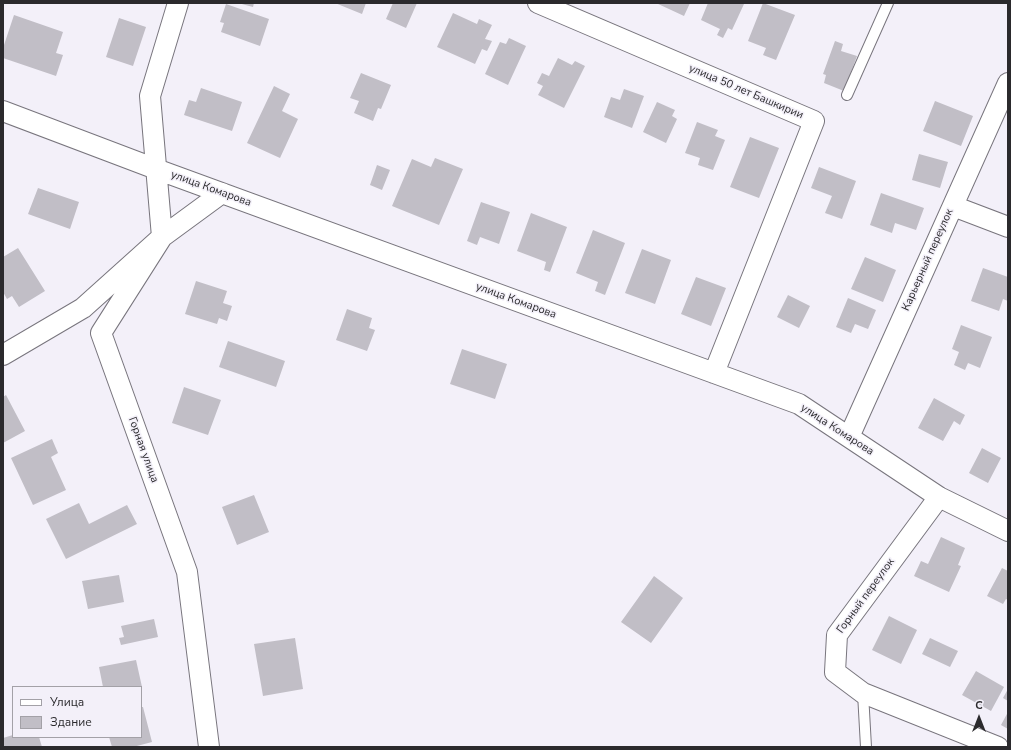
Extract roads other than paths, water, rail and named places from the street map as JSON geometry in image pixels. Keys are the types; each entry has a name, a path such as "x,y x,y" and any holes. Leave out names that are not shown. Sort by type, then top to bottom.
{"street":[{"path":"162,238 150,96 178,3"},
{"name":"улица 50 лет Башкирии","path":"538,3 814,121 714,374"},
{"name":"Карьерный переулок","path":"849,437 1008,83"},
{"name":"улица Комарова","path":"3,111 156,169 799,404 939,497 1008,531"},
{"path":"3,355 83,308 162,238 222,193"},
{"path":"953,206 1008,227"},
{"name":"Горная улица","path":"162,238 101,333 187,572 209,747"},
{"name":"Горный переулок","path":"939,497 836,635 835,672 864,693 998,747"}],"lane":[{"path":"847,95 888,3"},
{"path":"864,693 866,747"}]}
